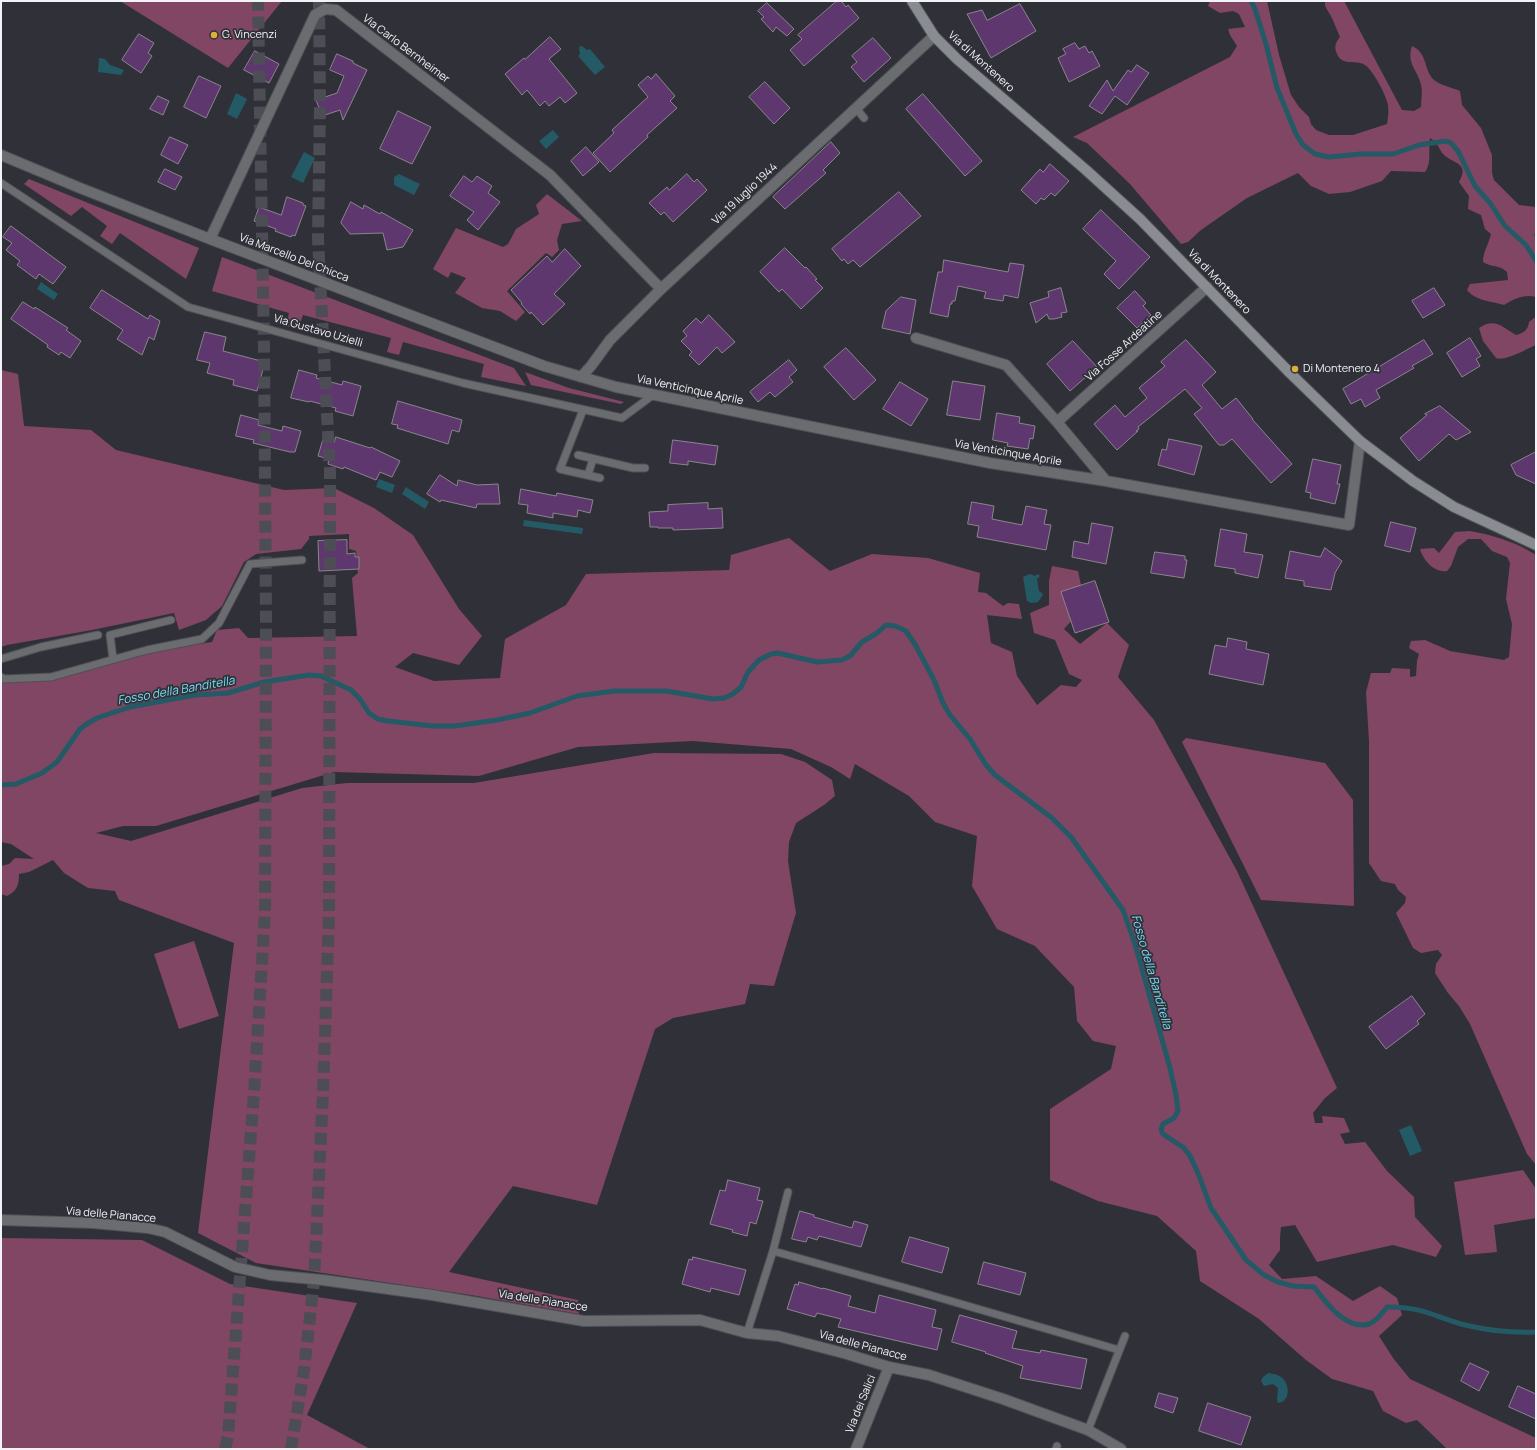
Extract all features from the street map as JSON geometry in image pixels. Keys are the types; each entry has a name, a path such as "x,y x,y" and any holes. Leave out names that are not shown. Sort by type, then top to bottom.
{"street":[{"name":"Via di Montenero","path":"912,1 934,36 957,59 1086,170 1140,219 1290,373 1360,441 1414,481 1454,507 1536,544"},
{"name":"Via Carlo Bernheimer","path":"210,239 315,15 325,9 336,10 550,175 660,289"},
{"name":"Via 19 luglio 1944","path":"581,377 610,340 660,289 835,132 856,108 934,36"},
{"name":"Via Marcello Del Chicca","path":"1,155 210,239 544,366 581,377"},
{"name":"Via Fosse Ardeatine","path":"1057,422 1207,287"},
{"path":"916,338 1006,365 1057,422 1106,481"},
{"name":"Via Venticinque Aprile","path":"581,377 616,387 653,395 990,463 1106,481 1349,525 1360,441"},
{"name":"Via delle Pianacce","path":"1,1220 93,1223 148,1228 165,1232 235,1268 270,1275 367,1285 584,1321 700,1320 747,1333 778,1336 847,1354 889,1367 929,1375 1003,1399 1088,1430 1121,1449"},
{"name":"Via dei Salici","path":"856,1449 889,1367"}],"lane":[{"path":"856,108 864,118"},
{"name":"Via Gustavo Uzielli","path":"1,183 188,306 464,383 622,418 653,395"},
{"path":"583,410 560,469 600,478"},
{"path":"578,455 633,468 645,468"},
{"path":"588,475 593,459"},
{"path":"1,677 4,679 51,676 147,650 202,639 219,623 250,564 302,560"},
{"path":"113,659 110,635 171,620"},
{"path":"1,659 41,647 98,635"},
{"path":"747,1333 773,1251 788,1192"},
{"path":"773,1251 1119,1350"},
{"path":"1088,1430 1125,1336"}],"shaded area":[{"name":"G. Vincenzi","path":"120,1 282,1 228,68"},
{"path":"1210,1 1267,1 1279,55 1291,95 1299,107 1309,117 1311,124 1316,130 1329,135 1353,135 1387,124 1388,105 1382,89 1375,77 1365,65 1361,63 1346,62 1337,54 1336,45 1340,37 1325,6 1325,1 1344,1 1402,110 1414,111 1421,107 1422,88 1410,58 1412,46 1417,49 1421,53 1428,71 1434,80 1460,91 1462,105 1481,128 1492,155 1492,173 1494,180 1519,205 1536,207 1536,232 1534,235 1536,238 1536,297 1527,296 1519,298 1504,305 1479,299 1467,290 1470,284 1508,280 1507,272 1501,268 1483,262 1484,254 1491,234 1485,229 1481,215 1468,209 1469,196 1459,182 1463,171 1462,167 1444,155 1435,142 1430,138 1429,160 1425,172 1391,171 1382,181 1350,192 1329,194 1311,186 1298,173 1247,198 1201,230 1188,242 1181,244 1130,184 1087,143 1073,137 1230,57 1237,46 1228,29 1245,27 1239,14 1233,11 1220,13 1208,6"},
{"path":"29,179 199,248 186,279 120,233 112,244 100,236 107,226 82,207 71,216 24,184"},
{"path":"547,194 582,221 562,224 557,240 559,250 552,257 546,253 507,291 525,312 516,321 500,311 482,308 455,293 466,278 451,272 448,278 433,269 456,228 503,247 508,244 516,229 539,214 536,205"},
{"path":"222,257 514,368 526,386 481,377 484,364 403,342 399,355 387,352 391,338 303,315 298,329 286,326 289,313 212,291"},
{"path":"1536,318 1536,345 1500,359 1496,358 1483,341 1479,328 1484,325 1489,323 1498,324 1516,335 1525,331 1529,322"},
{"path":"1,370 18,374 24,426 91,430 116,450 284,490 334,488 374,508 413,535 459,609 482,636 459,665 413,653 395,667 434,681 500,678 505,639 566,605 586,574 729,570 731,555 789,538 830,571 872,554 928,558 980,573 978,592 986,593 1003,606 1008,603 1019,604 1022,619 987,615 991,643 1012,652 1017,676 1037,705 1061,685 1076,687 1082,680 1069,674 1055,640 1034,633 1030,613 1049,605 1049,581 1052,566 1078,571 1082,590 1080,611 1064,629 1080,644 1107,623 1129,645 1118,677 1154,720 1237,871 1337,1088 1325,1098 1313,1113 1315,1123 1323,1123 1322,1116 1344,1118 1350,1132 1340,1134 1345,1144 1365,1142 1387,1171 1414,1197 1415,1217 1442,1246 1436,1257 1393,1245 1317,1262 1295,1225 1281,1227 1280,1250 1269,1265 1282,1279 1316,1276 1353,1301 1380,1286 1397,1298 1402,1315 1379,1336 1393,1358 1410,1379 1536,1438 1536,1449 1446,1448 1417,1420 1406,1423 1383,1411 1373,1391 1332,1379 1306,1360 1259,1319 1200,1281 1196,1251 1157,1216 1098,1201 1050,1180 1050,1109 1111,1069 1116,1046 1093,1041 1077,1021 1074,987 1035,946 997,929 972,886 977,836 935,822 909,796 855,764 850,779 831,767 791,749 693,741 578,747 479,776 334,772 156,826 123,826 96,833 131,841 302,788 347,783 474,783 654,753 781,754 805,762 832,780 835,796 796,823 789,842 788,861 796,913 774,986 750,984 745,1004 673,1018 655,1029 597,1205 513,1186 449,1272 578,1300 579,1314 471,1295 256,1263 198,1233 234,943 119,900 115,891 88,888 64,873 53,860 29,872 19,874 19,881 15,890 7,896 1,894 1,866 9,864 15,858 34,859 11,844 1,842 1,683 48,680 148,652 212,642 217,630 239,628 248,638 357,636 352,578 358,573 356,551 349,549 349,534 309,536 309,539 301,549 256,554 244,562 222,606 206,620 179,630 174,613 1,647"},
{"path":"525,372 569,388 624,402 621,404 531,385"},
{"path":"1470,531 1504,540 1520,546 1536,555 1536,1165 1527,1154 1470,1024 1435,973 1436,964 1442,955 1438,950 1421,953 1413,948 1396,913 1405,903 1406,897 1398,890 1395,884 1381,881 1369,863 1369,741 1366,692 1371,673 1390,673 1392,668 1410,669 1410,677 1416,676 1419,654 1409,648 1411,641 1425,640 1450,651 1504,660 1509,657 1512,624 1506,599 1510,563 1507,557 1492,551 1481,539 1468,539 1458,547 1451,566 1447,571 1442,571 1430,565 1421,553 1420,549 1434,548 1439,553 1455,532"},
{"path":"1186,738 1325,763 1353,800 1354,906 1261,900 1182,742"},
{"path":"194,941 219,1016 179,1029 154,954"},
{"path":"1523,1170 1536,1189 1536,1218 1494,1225 1497,1252 1465,1255 1454,1182"},
{"path":"1,1238 142,1240 230,1284 357,1303 307,1415 370,1449 1,1449"}],"water":[{"path":"582,46 587,50 590,49 605,67 595,75 578,56 580,54 579,47"},
{"path":"99,58 105,59 110,65 124,70 121,75 98,72"},
{"path":"236,93 247,99 237,119 227,114"},
{"path":"553,130 559,137 546,149 539,141"},
{"path":"304,152 315,158 303,183 291,177"},
{"path":"399,174 420,184 414,195 394,185 394,177"},
{"path":"41,282 58,294 54,300 37,289"},
{"path":"379,479 395,485 392,493 376,487"},
{"path":"406,487 429,502 425,509 402,494"},
{"path":"524,520 583,528 582,534 523,526"},
{"path":"1030,574 1035,576 1038,574 1040,576 1037,579 1039,591 1043,595 1038,602 1031,603 1027,601 1023,577"},
{"path":"1411,1125 1422,1151 1410,1156 1399,1130"},
{"path":"1268,1373 1279,1376 1286,1383 1288,1392 1287,1396 1282,1402 1278,1403 1277,1400 1278,1388 1273,1384 1264,1386 1261,1381"}],"building":[{"path":"837,1 841,1 846,7 848,5 859,18 804,66 790,50 802,39 798,35"},
{"path":"767,3 794,29 787,36 776,27 773,32 761,19 764,17 758,11"},
{"path":"1020,4 1036,31 991,58 967,14 982,10 987,20"},
{"path":"139,34 154,43 148,53 152,56 141,73 122,60"},
{"path":"550,37 561,49 549,59 577,93 565,103 560,97 549,106 545,101 540,106 527,90 522,95 505,74"},
{"path":"873,38 891,58 864,82 851,67 857,62 852,56"},
{"path":"1075,43 1079,49 1085,46 1089,53 1092,51 1100,66 1069,82 1058,58 1066,54 1063,49"},
{"path":"255,51 279,64 269,83 244,70"},
{"path":"337,54 353,61 353,63 367,70 343,120 340,110 322,116 316,100 337,93 344,76 330,70"},
{"path":"1137,65 1149,73 1127,105 1115,96 1102,114 1089,106 1107,80 1113,91 1128,70 1131,72"},
{"path":"656,74 675,96 670,101 677,108 610,172 593,153 614,133 612,130 648,97 638,85 648,76 651,79"},
{"path":"199,76 221,86 206,118 184,107"},
{"path":"765,82 790,108 774,124 749,97"},
{"path":"923,94 982,161 965,176 906,109"},
{"path":"158,96 169,101 163,115 150,109"},
{"path":"398,111 431,127 412,164 380,149"},
{"path":"170,137 188,145 178,164 161,155"},
{"path":"831,142 840,153 823,170 826,173 785,209 773,197"},
{"path":"586,147 599,162 583,176 571,161"},
{"path":"1050,164 1069,181 1055,196 1051,193 1044,200 1041,198 1036,204 1021,190 1040,169 1043,172"},
{"path":"165,169 182,177 175,190 158,182"},
{"path":"687,174 694,182 697,179 707,190 673,222 664,212 661,215 649,203 667,187 669,190"},
{"path":"464,176 472,182 477,176 492,186 488,193 500,202 478,230 467,220 474,212 450,196"},
{"path":"899,192 921,216 860,267 853,260 848,264 844,259 842,261 832,249"},
{"path":"287,197 303,203 303,205 306,206 295,236 292,235 291,237 275,231 276,229 254,221 259,207 281,215"},
{"path":"351,202 363,209 364,205 380,214 381,212 413,230 403,247 387,250 383,233 350,234 341,223"},
{"path":"1101,210 1150,257 1119,289 1104,274 1116,261 1083,229"},
{"path":"11,226 66,267 53,284 39,274 36,279 17,265 20,261 6,250 12,243 3,237"},
{"path":"785,248 805,268 806,267 823,288 801,309 782,289 779,292 760,272"},
{"path":"565,249 581,266 554,294 565,304 543,325 531,312 530,314 511,290 547,256 552,262"},
{"path":"944,260 1008,272 1010,263 1024,265 1018,298 1004,295 1003,301 984,298 986,292 958,286 955,301 952,301 952,304 950,304 948,317 930,313 938,272 942,272"},
{"path":"1061,288 1067,312 1061,313 1062,317 1054,319 1049,319 1047,314 1036,323 1030,303 1049,297 1048,292"},
{"path":"1434,288 1445,305 1423,318 1412,301"},
{"path":"102,290 148,319 150,315 160,321 154,340 149,337 142,355 117,339 123,330 90,308"},
{"path":"1135,291 1146,303 1143,306 1151,315 1137,328 1117,308"},
{"path":"901,297 916,300 910,334 882,328 886,311"},
{"path":"23,302 34,309 35,307 68,328 66,330 81,341 70,358 61,352 59,355 47,347 48,345 11,319"},
{"path":"709,315 735,342 722,353 717,347 699,365 689,355 692,352 681,341 687,336 683,331 696,318 701,323"},
{"path":"205,332 226,337 223,351 265,362 257,391 233,385 234,380 207,373 210,363 197,360"},
{"path":"1470,338 1481,356 1476,359 1480,366 1462,377 1447,353"},
{"path":"1186,340 1216,372 1202,385 1222,409 1236,398 1252,419 1292,464 1271,483 1232,439 1224,445 1219,445 1194,414 1202,408 1185,389 1138,427 1139,429 1136,431 1138,431 1117,450 1094,424 1115,405 1125,417 1147,398 1139,388 1165,366 1161,362"},
{"path":"1424,340 1433,354 1412,366 1414,368 1376,390 1380,398 1365,407 1361,399 1351,404 1343,389"},
{"path":"1073,341 1097,367 1070,391 1047,364"},
{"path":"846,348 876,380 854,400 824,367"},
{"path":"789,360 797,370 789,377 793,382 775,397 770,392 758,402 750,392"},
{"path":"299,370 317,375 316,378 342,385 343,381 361,386 353,416 335,411 336,408 291,398"},
{"path":"953,381 985,386 980,420 947,415"},
{"path":"900,382 928,399 911,426 883,409"},
{"path":"398,401 462,420 459,432 452,430 448,444 397,428 398,425 392,424"},
{"path":"1440,406 1471,432 1456,440 1449,434 1419,461 1400,438 1427,415 1425,414"},
{"path":"997,413 1020,417 1019,423 1035,426 1033,439 1030,438 1028,449 1007,446 1008,443 993,440"},
{"path":"241,415 259,420 258,425 282,431 283,426 301,431 295,452 253,443 254,440 236,436"},
{"path":"336,437 370,448 371,447 400,461 392,477 380,472 376,480 344,467 343,469 328,464 329,459 318,456 323,439 334,442"},
{"path":"1169,439 1202,446 1194,475 1158,465 1162,449 1166,450"},
{"path":"673,440 718,446 715,465 688,461 688,465 670,463"},
{"path":"1536,452 1536,484 1516,475 1511,465"},
{"path":"1313,459 1341,465 1337,484 1340,484 1335,504 1310,498 1311,493 1306,492"},
{"path":"440,475 457,486 458,480 477,485 498,484 500,504 477,504 476,508 441,500 440,502 427,494"},
{"path":"521,489 556,496 557,493 593,500 590,513 578,510 577,517 553,513 553,518 527,513 528,505 519,504"},
{"path":"972,502 994,506 992,519 1022,525 1026,506 1047,510 1044,524 1051,525 1046,550 977,537 979,526 968,524"},
{"path":"708,503 708,509 722,508 723,528 673,530 673,528 650,527 649,512 668,511 668,505"},
{"path":"1391,522 1416,528 1410,552 1385,546"},
{"path":"1092,523 1113,527 1106,564 1072,557 1074,541 1088,544"},
{"path":"1221,529 1247,534 1244,552 1263,555 1258,578 1235,573 1235,569 1215,566"},
{"path":"347,540 347,554 355,553 355,557 359,557 359,569 319,571 318,541"},
{"path":"1325,548 1342,561 1335,573 1331,590 1304,586 1304,581 1285,578 1290,551 1320,557"},
{"path":"1155,552 1185,556 1185,560 1187,560 1184,578 1151,573"},
{"path":"1095,581 1109,622 1075,633 1061,592"},
{"path":"1228,638 1247,642 1246,649 1269,654 1263,685 1209,674 1215,645 1226,647"},
{"path":"1412,996 1425,1014 1417,1021 1419,1024 1386,1049 1369,1027"},
{"path":"728,1180 760,1188 757,1200 763,1201 756,1224 750,1222 747,1236 732,1232 733,1230 710,1224 720,1190 725,1191"},
{"path":"800,1211 814,1215 814,1217 852,1228 854,1221 868,1225 861,1247 819,1236 817,1240 808,1237 806,1242 792,1239"},
{"path":"910,1237 949,1248 942,1273 902,1262"},
{"path":"693,1257 746,1270 739,1295 711,1288 710,1292 682,1284 689,1259 692,1260"},
{"path":"984,1262 1026,1273 1020,1295 978,1284"},
{"path":"799,1282 851,1296 848,1306 875,1313 879,1295 936,1310 932,1327 942,1329 937,1350 838,1327 841,1319 817,1313 815,1317 787,1309 795,1284 798,1285"},
{"path":"960,1315 1017,1331 1012,1348 1040,1353 1041,1350 1087,1359 1081,1389 1020,1378 1023,1366 985,1353 986,1352 952,1342"},
{"path":"1470,1363 1489,1372 1479,1391 1461,1381"},
{"path":"1518,1386 1536,1394 1536,1419 1509,1407"},
{"path":"1159,1393 1178,1398 1173,1413 1155,1407"},
{"path":"1208,1403 1251,1417 1241,1445 1199,1431"}],"waterway":[{"path":"1251,1 1266,44 1277,88 1296,134 1303,145 1315,154 1329,157 1361,154 1393,154 1419,145 1446,141 1451,143 1458,151 1475,186 1490,203 1505,226 1526,245 1536,261"},
{"name":"Fosso della Banditella","path":"1,785 16,784 42,773 57,762 80,729 97,718 130,707 195,695 228,693 264,682 309,675 321,676 351,690 360,699 369,713 378,719 433,726 455,726 497,720 530,713 577,696 614,691 666,691 713,699 724,698 733,694 741,687 748,672 759,660 771,654 778,653 817,662 842,660 850,656 862,642 877,633 886,625 895,626 906,631 916,646 950,715 970,739 986,765 995,775 1052,818 1071,837 1123,910 1135,944 1170,1068 1176,1095 1178,1111 1174,1118 1163,1124 1161,1130 1163,1134 1184,1148 1190,1156 1211,1208 1246,1260 1264,1275 1278,1282 1293,1286 1314,1287 1331,1308 1345,1320 1361,1325 1372,1323 1387,1307 1399,1307 1419,1310 1473,1327 1509,1332 1536,1332"}],"tunnel":[{"path":"225,1449 228,1436 254,1093 265,912 266,617 264,347 258,1"},
{"path":"291,1449 304,1370 314,1281 323,1092 329,915 330,472 318,239 320,104 319,1"}],"place":[{"name":"G. Vincenzi","path":"214,35"},
{"name":"Di Montenero 4","path":"1295,369"}]}
